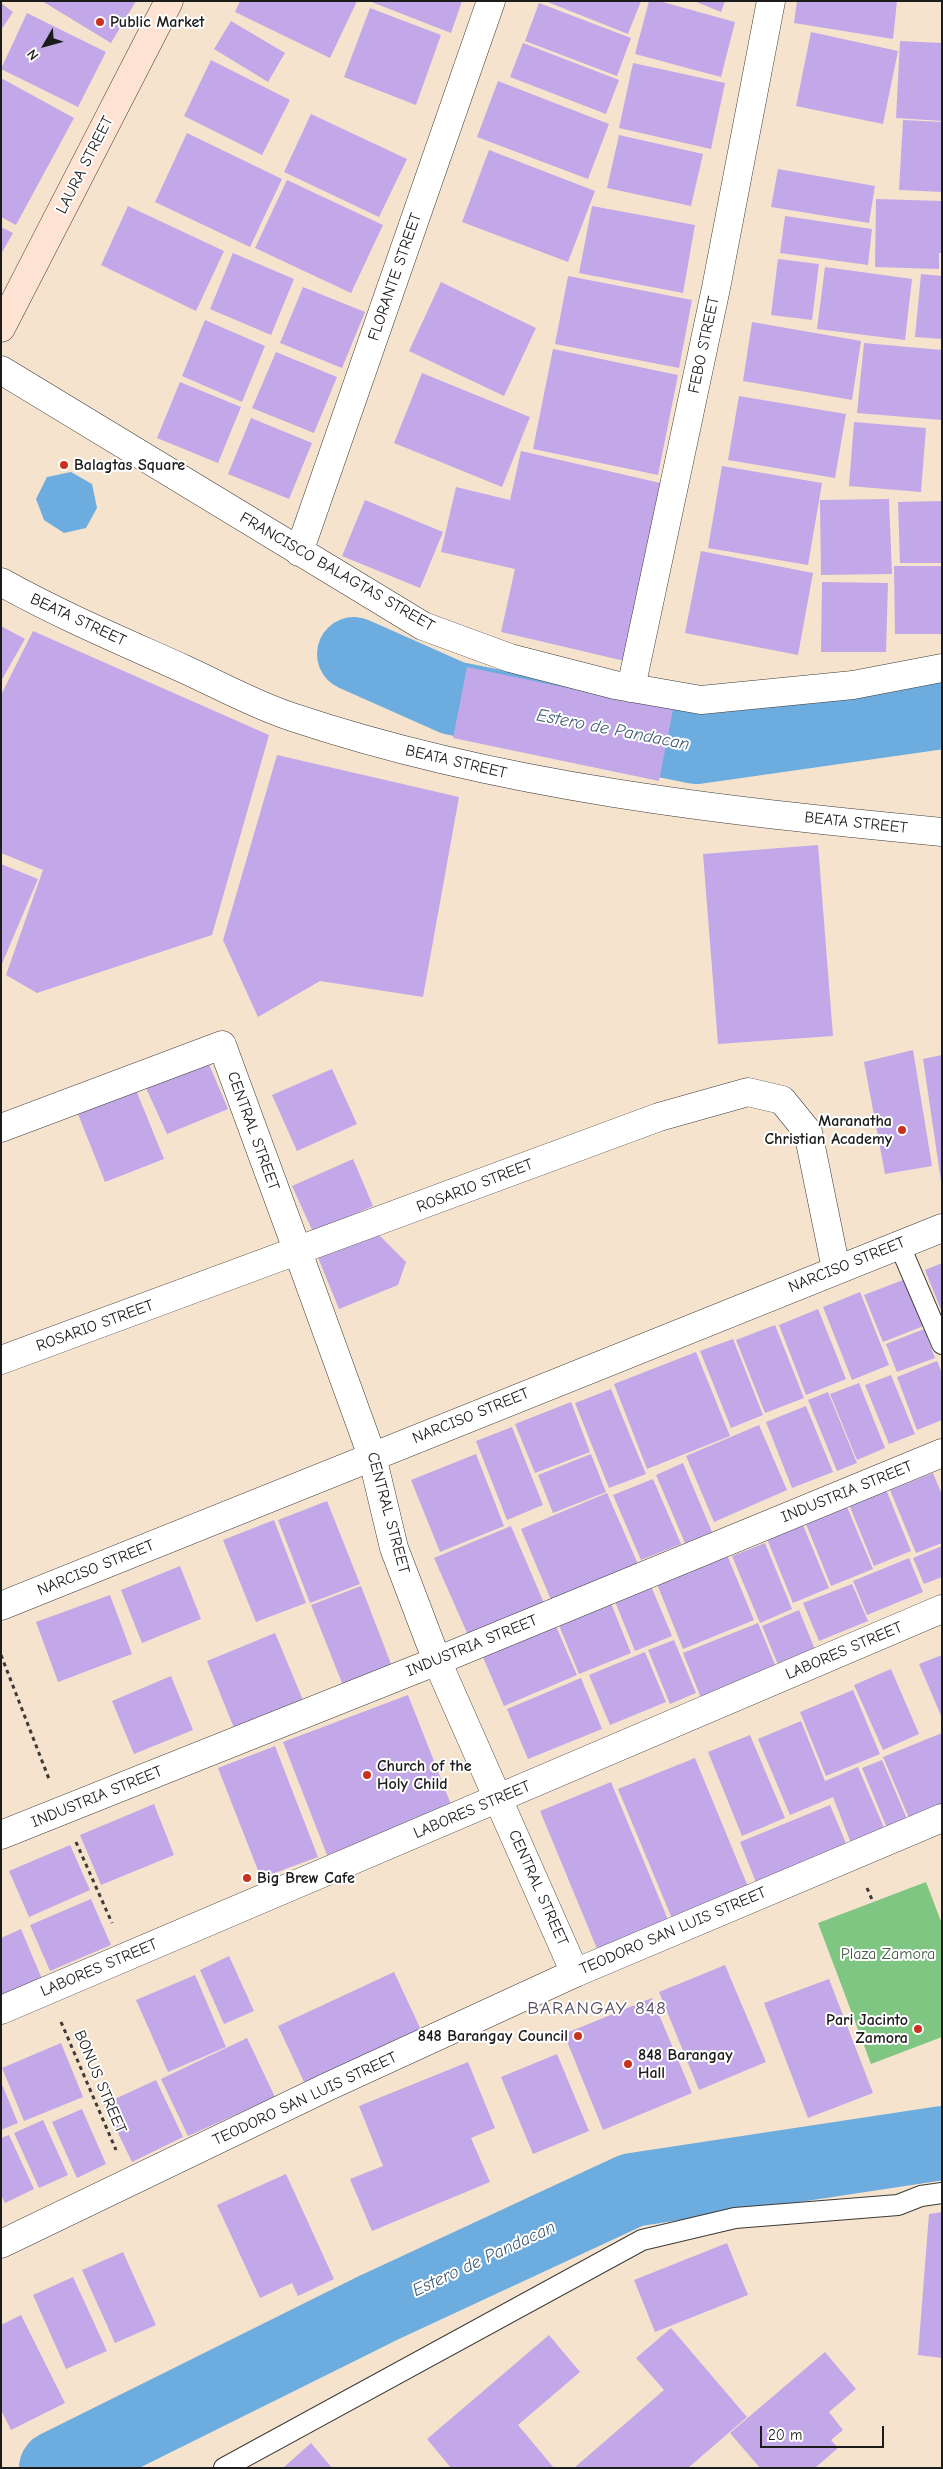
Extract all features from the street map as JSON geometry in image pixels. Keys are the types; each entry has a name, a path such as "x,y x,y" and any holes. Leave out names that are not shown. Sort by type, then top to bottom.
{"main road":[{"name":"LAURA STREET","path":"1,328 169,1"}],"street":[{"name":"FLORANTE STREET","path":"299,552 491,1"},
{"name":"FEBO STREET","path":"631,688 716,288 770,1"},
{"name":"FRANCISCO BALAGTAS STREET","path":"1,370 423,626 510,658 631,688 702,700 852,685 942,668"},
{"name":"BEATA STREET","path":"1,582 44,606 290,716 394,748 490,770 658,800 942,832"},
{"name":"CENTRAL STREET","path":"1,1128 222,1045 372,1456 394,1548 437,1661 575,1973"},
{"name":"ROSARIO STREET","path":"1,1360 298,1252 659,1117 748,1092 782,1100 808,1132 836,1269"},
{"name":"NARCISO STREET","path":"1,1606 942,1228"},
{"name":"INDUSTRIA STREET","path":"1,1835 437,1661 942,1453"},
{"name":"LABORES STREET","path":"1,2010 942,1610"},
{"name":"TEODORO SAN LUIS STREET","path":"1,2244 327,2086 575,1973 942,1818"}],"lane":[{"path":"899,1244 942,1344"},
{"path":"224,2468 642,2240 735,2218 898,2205 921,2196 942,2193"}],"path":[{"name":"BONUS STREET","path":"47,1991 130,2182"}],"green space":[{"name":"Plaza Zamora","path":"926,1882 942,1924 942,2037 871,2064 818,1923"}],"water":[{"path":"71,472 92,484 97,508 86,528 64,533 44,520 36,499 47,477"}],"building":[{"name":"Public Market","path":"42,1 136,1 111,43"},
{"path":"240,1 357,1 330,58 235,12"},
{"path":"369,1 462,1 451,33"},
{"path":"545,1 641,1 628,34"},
{"path":"649,1 659,1 735,22 721,77 635,54"},
{"path":"694,1 725,1 721,12"},
{"path":"797,1 897,1 893,39 794,23"},
{"path":"1,3 13,12 1,30"},
{"path":"539,3 631,38 617,76 525,41"},
{"path":"370,8 441,35 416,105 344,77"},
{"path":"27,13 106,52 78,107 1,69"},
{"path":"231,21 285,53 268,82 214,49"},
{"path":"811,32 898,51 883,124 796,106"},
{"path":"900,41 942,43 942,121 896,118"},
{"path":"523,43 619,80 606,114 510,77"},
{"path":"211,60 290,100 262,155 184,116"},
{"path":"633,63 725,83 711,149 619,128"},
{"path":"1,78 74,118 16,225 1,217"},
{"path":"498,81 609,124 588,179 477,137"},
{"path":"311,114 407,159 379,217 284,172"},
{"path":"903,120 942,122 942,192 899,190"},
{"path":"187,133 282,179 250,247 155,202"},
{"path":"619,135 703,154 691,206 607,188"},
{"path":"489,150 595,191 568,262 462,222"},
{"path":"778,169 875,186 869,223 771,207"},
{"path":"287,180 383,225 351,293 255,248"},
{"path":"876,199 942,201 942,253 939,253 939,269 875,267"},
{"path":"128,206 224,251 196,311 101,265"},
{"path":"592,206 695,225 683,293 579,273"},
{"path":"785,216 872,229 868,265 780,253"},
{"path":"1,227 13,233 1,254"},
{"path":"233,253 294,279 271,335 210,309"},
{"path":"778,259 819,264 812,320 771,315"},
{"path":"825,267 912,279 905,340 817,329"},
{"path":"921,274 942,276 942,339 915,337"},
{"path":"568,276 692,300 679,368 555,344"},
{"path":"441,282 536,328 504,396 409,351"},
{"path":"303,287 365,312 342,368 280,343"},
{"path":"205,320 265,346 242,402 182,376"},
{"path":"752,322 861,341 852,400 743,381"},
{"path":"864,343 942,350 942,420 857,413"},
{"path":"553,349 678,375 658,475 533,449"},
{"path":"276,352 337,377 314,433 252,408"},
{"path":"422,373 530,417 502,487 394,443"},
{"path":"180,382 241,407 218,463 157,438"},
{"path":"739,396 846,414 835,478 728,460"},
{"path":"251,418 312,443 289,499 228,474"},
{"path":"854,422 926,428 921,492 849,486"},
{"path":"521,451 669,485 629,662 501,632 515,569 441,552 456,487 510,500"},
{"path":"722,466 822,483 808,565 708,548"},
{"path":"889,499 892,574 821,575 820,500"},
{"path":"365,500 443,532 420,588 342,556"},
{"path":"942,501 942,563 900,563 898,502"},
{"path":"701,551 813,573 798,655 685,633"},
{"path":"894,566 942,566 942,634 895,634"},
{"path":"822,582 888,583 886,652 821,652"},
{"path":"1,626 25,639 1,681"},
{"path":"33,631 269,735 212,935 37,993 6,975 43,870 1,853 1,695"},
{"path":"467,667 673,710 659,781 453,738"},
{"path":"277,755 459,797 423,997 320,981 258,1017 223,940"},
{"path":"818,845 833,1036 718,1044 703,854"},
{"path":"1,864 38,879 1,966"},
{"name":"Maranatha Christian Academy","path":"913,1050 932,1166 885,1174 864,1062"},
{"path":"942,1055 942,1181 941,1181 923,1059"},
{"path":"208,1062 228,1109 167,1134 146,1088"},
{"path":"332,1069 357,1124 297,1151 272,1095"},
{"path":"134,1085 164,1159 105,1182 76,1109"},
{"path":"353,1159 373,1206 313,1232 292,1186"},
{"path":"376,1232 406,1262 398,1285 339,1309 317,1255"},
{"path":"942,1263 942,1312 925,1270"},
{"path":"908,1278 926,1325 883,1342 864,1295"},
{"path":"860,1292 889,1365 852,1380 823,1307"},
{"path":"818,1309 846,1379 806,1395 779,1325"},
{"path":"775,1325 804,1398 765,1413 736,1340"},
{"path":"924,1329 935,1358 897,1372 886,1344"},
{"path":"733,1339 763,1415 731,1428 700,1351"},
{"path":"696,1352 730,1436 647,1469 614,1384"},
{"path":"937,1361 942,1373 942,1420 917,1430 897,1377"},
{"path":"891,1375 915,1434 889,1444 865,1385"},
{"path":"859,1383 885,1448 857,1460 830,1394"},
{"path":"611,1389 646,1474 609,1488 575,1403"},
{"path":"828,1392 857,1463 837,1471 808,1400"},
{"path":"571,1402 590,1452 535,1473 515,1424"},
{"path":"806,1406 833,1472 792,1488 766,1422"},
{"path":"759,1425 787,1490 714,1522 686,1456"},
{"path":"512,1427 543,1505 507,1520 476,1441"},
{"path":"476,1454 504,1526 440,1552 411,1480"},
{"path":"591,1454 606,1492 553,1513 538,1475"},
{"path":"683,1463 712,1532 685,1543 656,1475"},
{"path":"933,1473 942,1495 942,1543 916,1553 890,1490"},
{"path":"653,1479 681,1544 641,1560 613,1495"},
{"path":"885,1487 911,1551 874,1566 848,1502"},
{"path":"607,1493 638,1564 551,1600 521,1529"},
{"path":"327,1501 360,1584 310,1603 278,1520"},
{"path":"847,1507 873,1569 831,1586 806,1524"},
{"path":"274,1520 306,1603 256,1622 223,1540"},
{"path":"803,1525 829,1588 793,1603 767,1539"},
{"path":"511,1526 544,1603 468,1635 434,1558"},
{"path":"765,1543 792,1609 760,1623 732,1556"},
{"path":"942,1546 942,1577 924,1584 913,1558"},
{"path":"725,1550 754,1620 683,1649 655,1579"},
{"path":"909,1558 923,1592 867,1615 853,1581"},
{"path":"180,1566 201,1619 142,1643 121,1590"},
{"path":"648,1579 672,1636 635,1651 612,1594"},
{"path":"852,1584 868,1621 819,1641 803,1603"},
{"path":"361,1586 393,1669 344,1688 311,1605"},
{"path":"110,1595 132,1654 58,1682 36,1622"},
{"path":"610,1601 631,1653 579,1674 558,1623"},
{"path":"799,1610 816,1652 779,1667 762,1626"},
{"path":"758,1623 778,1672 703,1703 683,1653"},
{"path":"555,1624 577,1675 504,1706 482,1655"},
{"path":"275,1633 303,1700 234,1728 207,1661"},
{"path":"674,1640 696,1693 670,1704 648,1650"},
{"path":"645,1652 666,1702 610,1725 589,1675"},
{"path":"942,1655 942,1718 919,1664"},
{"path":"891,1669 919,1734 883,1750 854,1685"},
{"path":"171,1676 193,1730 134,1754 112,1701"},
{"path":"581,1678 602,1729 528,1759 507,1709"},
{"path":"853,1690 880,1754 826,1776 800,1712"},
{"name":"Church of the Holy Child","path":"408,1695 452,1807 327,1855 283,1742"},
{"path":"801,1721 825,1781 858,1767 885,1830 851,1843 833,1797 790,1815 758,1739"},
{"path":"942,1733 942,1804 909,1818 883,1757"},
{"path":"750,1735 785,1818 742,1836 708,1752"},
{"path":"275,1746 318,1857 261,1878 218,1768"},
{"path":"695,1758 749,1889 673,1921 618,1789"},
{"path":"882,1760 907,1819 887,1828 862,1768"},
{"path":"611,1782 669,1922 598,1951 540,1811"},
{"path":"154,1804 174,1855 101,1885 80,1835"},
{"path":"830,1805 848,1848 757,1885 740,1842"},
{"path":"70,1845 90,1890 29,1917 9,1871"},
{"path":"91,1899 111,1945 50,1971 30,1925"},
{"path":"21,1929 42,1979 1,1996 1,1938"},
{"path":"229,1956 254,2011 224,2024 200,1970"},
{"path":"725,1965 766,2062 699,2090 659,1992"},
{"path":"394,1972 422,2032 306,2086 278,2026"},
{"path":"195,1975 226,2047 168,2072 136,2000"},
{"path":"829,1979 873,2093 808,2118 764,2003"},
{"name":"848 Barangay Hall","path":"652,1998 692,2093 603,2130 564,2034"},
{"path":"247,2038 275,2097 188,2136 161,2079"},
{"path":"61,2043 83,2097 24,2121 2,2068"},
{"path":"557,2054 589,2131 533,2154 501,2077"},
{"path":"468,2062 495,2128 471,2138 490,2182 372,2231 350,2179 383,2166 359,2106"},
{"path":"156,2080 183,2137 132,2162 104,2104"},
{"path":"1,2082 18,2123 1,2130"},
{"path":"82,2109 106,2164 77,2178 52,2122"},
{"path":"43,2120 68,2175 39,2188 14,2133"},
{"path":"9,2135 34,2189 5,2203 1,2195 1,2138"},
{"path":"286,2174 334,2279 298,2296 292,2283 260,2298 217,2205"},
{"path":"942,2212 942,2358 918,2355 929,2214"},
{"path":"727,2243 748,2295 655,2332 634,2280"},
{"path":"123,2252 156,2325 115,2343 82,2270"},
{"path":"73,2277 107,2351 66,2369 33,2295"},
{"path":"21,2315 65,2403 11,2430 1,2410 1,2325"},
{"path":"671,2328 747,2417 688,2468 574,2468 664,2390 636,2358"},
{"path":"549,2335 580,2372 518,2425 554,2468 451,2468 427,2439"},
{"path":"825,2352 856,2389 829,2412 843,2430 831,2440 838,2448 815,2468 760,2468 730,2433"},
{"path":"311,2443 332,2468 283,2468"}],"waterway":[{"name":"Estero de Pandacan","path":"354,654 453,698 696,747 942,712"},
{"name":"Estero de Pandacan","path":"56,2468 378,2308 632,2190 942,2143"}],"place":[{"name":"Public Market","path":"100,22"},
{"name":"Balagtas Square","path":"64,465"},
{"name":"Maranatha Christian Academy","path":"902,1130"},
{"name":"Church of the Holy Child","path":"367,1775"},
{"name":"Big Brew Cafe","path":"247,1878"},
{"name":"Pari Jacinto Zamora","path":"918,2029"},
{"name":"848 Barangay Council","path":"578,2036"},
{"name":"848 Barangay Hall","path":"628,2064"}],"district":[{"name":"BARANGAY 848","path":"597,2009"}]}
